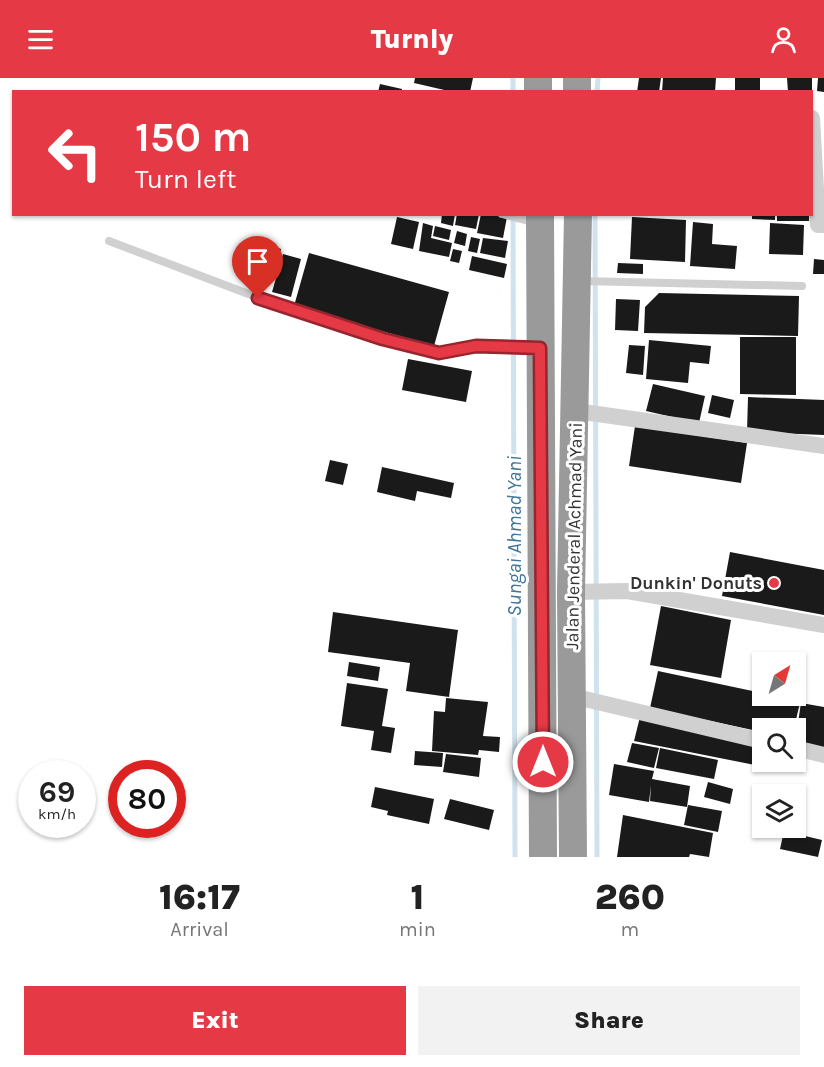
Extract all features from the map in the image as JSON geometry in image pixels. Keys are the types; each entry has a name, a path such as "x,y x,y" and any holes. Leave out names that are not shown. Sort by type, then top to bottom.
{"highway":[{"name":"Jalan Jenderal Achmad Yani","path":"573,857 579,698 571,592 579,281 578,216"},
{"name":"Jalan Jenderal Achmad Yani","path":"540,219 543,857"},
{"path":"540,446 575,447"}],"street":[{"path":"813,136 818,225 824,225"},
{"path":"576,411 824,446"},
{"path":"571,592 627,591 824,625"},
{"path":"579,698 752,739"},
{"path":"806,751 824,755"}],"lane":[{"path":"517,216 540,219"},
{"path":"109,241 280,306 439,353 476,346 540,348"},
{"path":"579,281 802,286"}],"building":[{"path":"415,78 473,78 470,90 444,90 414,83"},
{"path":"639,78 661,78 659,90 637,90"},
{"path":"663,78 716,78 715,90 662,90"},
{"path":"735,78 760,78 760,90 735,90"},
{"path":"787,78 812,78 812,90 788,90"},
{"path":"818,78 824,78 824,92 817,91"},
{"path":"380,84 402,89 402,90 378,90"},
{"path":"442,216 455,216 453,226 441,223"},
{"path":"457,216 479,216 476,229 455,225"},
{"path":"481,216 507,217 503,238 477,233"},
{"path":"752,216 775,216 775,220 752,219"},
{"path":"777,216 809,216 809,221 777,221"},
{"path":"397,217 419,222 413,249 391,244"},
{"path":"632,217 686,220 685,262 630,259"},
{"path":"693,222 713,224 712,244 737,246 735,269 690,266"},
{"path":"423,223 433,226 431,238 452,243 449,257 419,251"},
{"path":"770,223 804,225 803,255 769,254"},
{"path":"435,226 451,230 449,240 433,236"},
{"path":"457,231 467,234 465,246 454,243"},
{"path":"471,237 480,239 477,253 468,251"},
{"path":"483,238 508,241 505,258 480,253"},
{"path":"262,243 281,249 275,271 256,265"},
{"path":"453,249 462,251 459,263 450,261"},
{"path":"309,253 449,292 434,346 294,306"},
{"path":"283,254 301,259 291,297 272,292"},
{"path":"472,256 507,264 504,278 469,270"},
{"path":"814,259 824,260 824,274 813,274"},
{"path":"618,263 643,264 643,274 617,273"},
{"path":"659,293 799,296 798,336 644,333 645,307"},
{"path":"616,299 640,300 638,331 615,330"},
{"path":"740,337 796,337 796,395 740,394"},
{"path":"649,340 711,346 709,364 690,362 688,383 646,379"},
{"path":"629,345 645,346 643,375 626,373"},
{"path":"408,359 472,371 466,402 402,390"},
{"path":"653,384 705,396 699,423 646,411"},
{"path":"712,395 734,400 730,418 708,413"},
{"path":"748,397 824,400 824,435 747,432"},
{"path":"635,426 747,443 741,483 629,466"},
{"path":"330,460 348,464 343,485 325,481"},
{"path":"382,467 454,483 451,498 417,491 415,501 377,492"},
{"name":"Dunkin' Donuts","path":"730,552 824,570 824,615 722,596"},
{"path":"661,606 731,620 721,678 650,665"},
{"path":"333,612 458,630 449,697 406,691 410,663 328,652"},
{"path":"349,662 380,667 378,681 347,676"},
{"path":"658,671 752,691 752,706 799,706 796,718 752,718 752,730 650,708"},
{"path":"347,683 388,689 382,726 395,728 391,753 371,750 374,731 341,726"},
{"path":"446,698 488,702 483,736 500,737 499,752 479,750 478,755 432,751 434,711 445,712"},
{"path":"806,704 824,707 824,748 806,744 806,718 799,718 801,706 806,706"},
{"path":"641,713 752,743 752,764 634,741"},
{"path":"632,743 659,748 654,768 627,762"},
{"path":"660,748 718,760 714,779 656,768"},
{"path":"415,751 443,753 442,767 414,765"},
{"path":"446,754 481,758 479,777 443,772"},
{"path":"614,764 654,771 652,779 690,786 687,807 650,801 651,785 649,802 609,795"},
{"path":"708,782 733,789 730,804 704,797"},
{"path":"375,787 434,799 429,824 387,815 388,811 371,807"},
{"path":"450,799 494,810 489,830 444,819"},
{"path":"688,805 722,811 718,832 684,825"},
{"path":"623,815 713,833 709,857 690,854 689,857 617,857"},
{"path":"806,836 822,840 818,857 780,849 782,838"}],"waterway":[{"name":"Sungai Ahmad Yani","path":"513,78 513,90"},
{"name":"Sungai Ahmad Yani","path":"597,90 598,78"},
{"name":"Sungai Ahmad Yani","path":"595,216 597,857"},
{"name":"Sungai Ahmad Yani","path":"513,217 515,857"}],"place":[{"name":"Dunkin' Donuts","path":"774,583"}],"route":[{"path":"258,298 383,339 439,353 476,346 540,348 543,762"}]}
